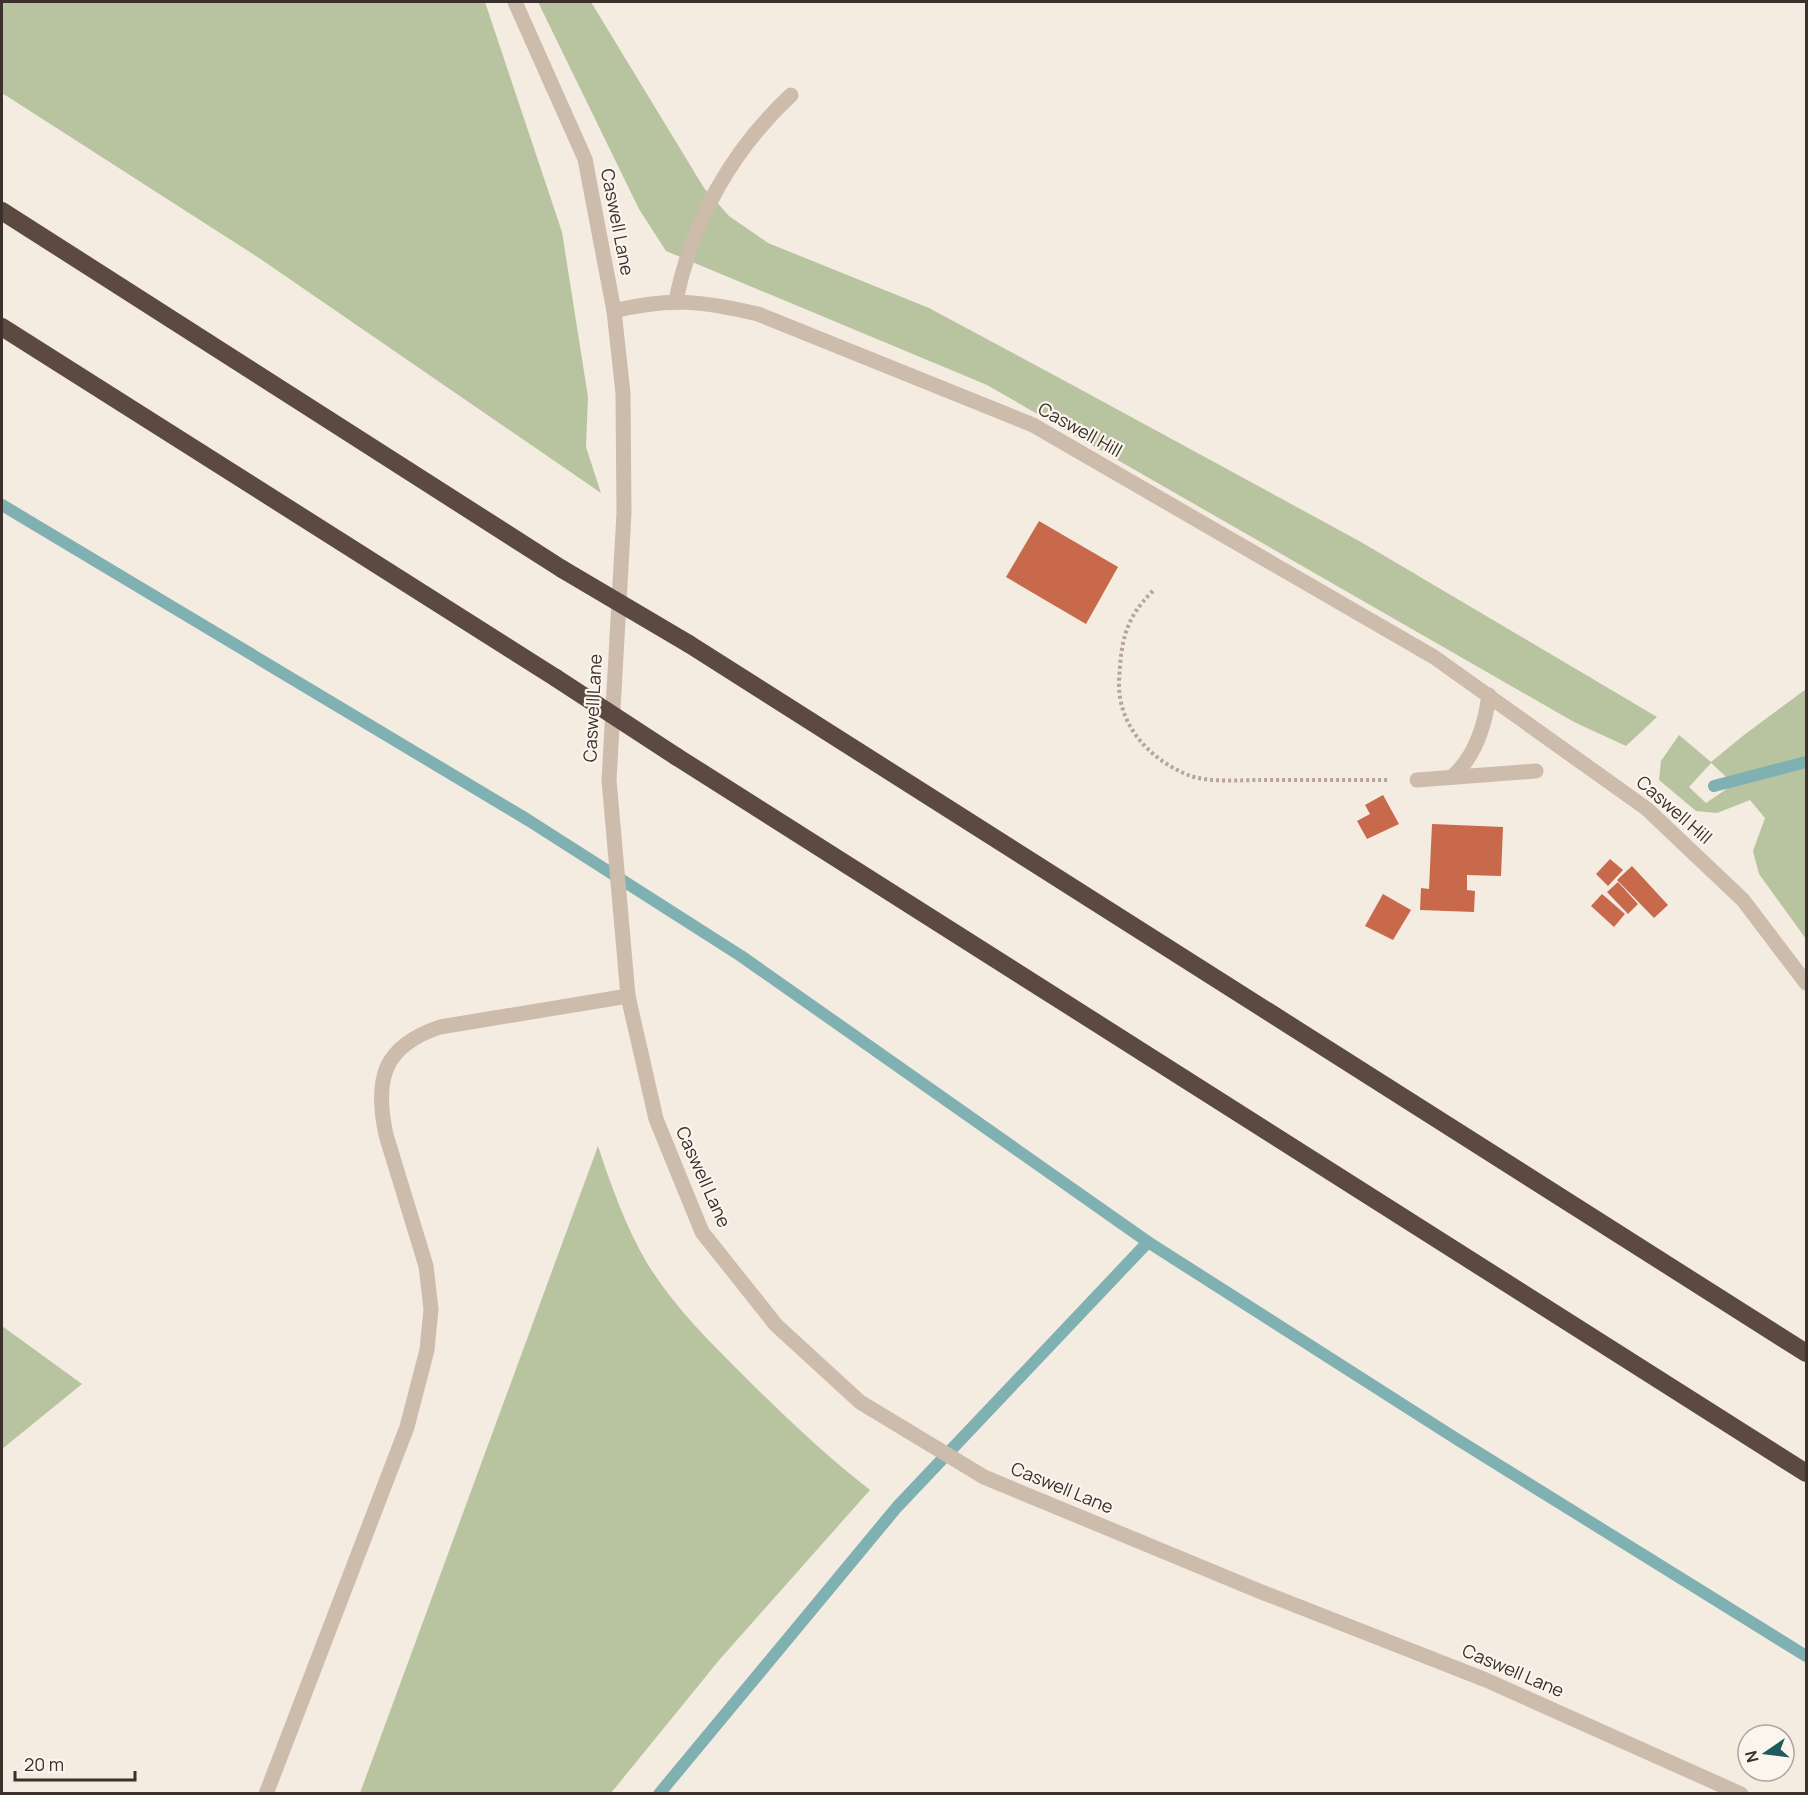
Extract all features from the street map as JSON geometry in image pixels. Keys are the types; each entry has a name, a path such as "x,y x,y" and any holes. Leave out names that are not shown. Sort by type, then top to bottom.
{"highway":[{"path":"2,211 562,569 688,644 1806,1353"},
{"path":"2,327 1806,1473"}],"street":[{"name":"Caswell Lane","path":"515,2 585,159 614,311 623,393 624,513 609,780 628,996 656,1119 702,1232 776,1325 860,1402 984,1477 1259,1591 1486,1680 1741,1794"},
{"path":"676,300 683,270 698,226 731,164 770,116 791,95"},
{"name":"Caswell Hill","path":"614,311 645,303 676,300 715,304 758,314 1033,425 1434,657 1647,809 1743,900 1782,948 1806,983"},
{"path":"1452,777 1460,770 1485,726 1489,695"},
{"path":"1417,780 1536,771"},
{"path":"266,1794 407,1427 427,1350 431,1309 430,1289 426,1266 386,1135 381,1098 383,1071 392,1056 404,1044 423,1033 440,1027 628,996"}],"path":[{"path":"1153,591 1130,616 1122,654 1119,691 1125,719 1153,753 1190,776 1226,780 1417,780"}],"green space":[{"path":"2,2 485,2 562,232 588,397 586,447 601,493 259,258 2,93"},
{"path":"538,2 591,2 704,188 729,216 768,243 929,308 1361,542 1657,717 1626,746 1574,722 987,385 666,251 639,209"},
{"path":"1806,689 1806,939 1759,874 1753,851 1765,818 1750,800 1717,813 1696,811 1659,780 1661,761 1679,735 1711,762","holes":["1711,763 1734,784 1706,803 1689,787"]},
{"path":"598,1146 632,1235 657,1279 680,1309 775,1407 870,1490 720,1659 611,1793 360,1793"},
{"path":"2,1326 82,1384 2,1449"}],"building":[{"path":"1039,521 1118,567 1086,624 1006,577"},
{"path":"1383,795 1399,824 1367,839 1357,821 1370,814 1365,805"},
{"path":"1432,824 1503,827 1501,876 1467,875 1467,890 1475,891 1474,912 1420,910 1421,888 1429,889"},
{"path":"1610,859 1623,870 1608,886 1596,874"},
{"path":"1632,866 1668,905 1654,918 1617,880"},
{"path":"1618,882 1638,904 1628,914 1607,892"},
{"path":"1383,894 1411,910 1393,940 1365,926"},
{"path":"1602,894 1625,914 1614,927 1591,906"}],"waterway":[{"path":"2,505 528,820 741,956 1148,1242 1455,1438 1806,1656"},
{"path":"1714,786 1806,762"},
{"path":"659,1794 897,1507 1148,1242"}]}
